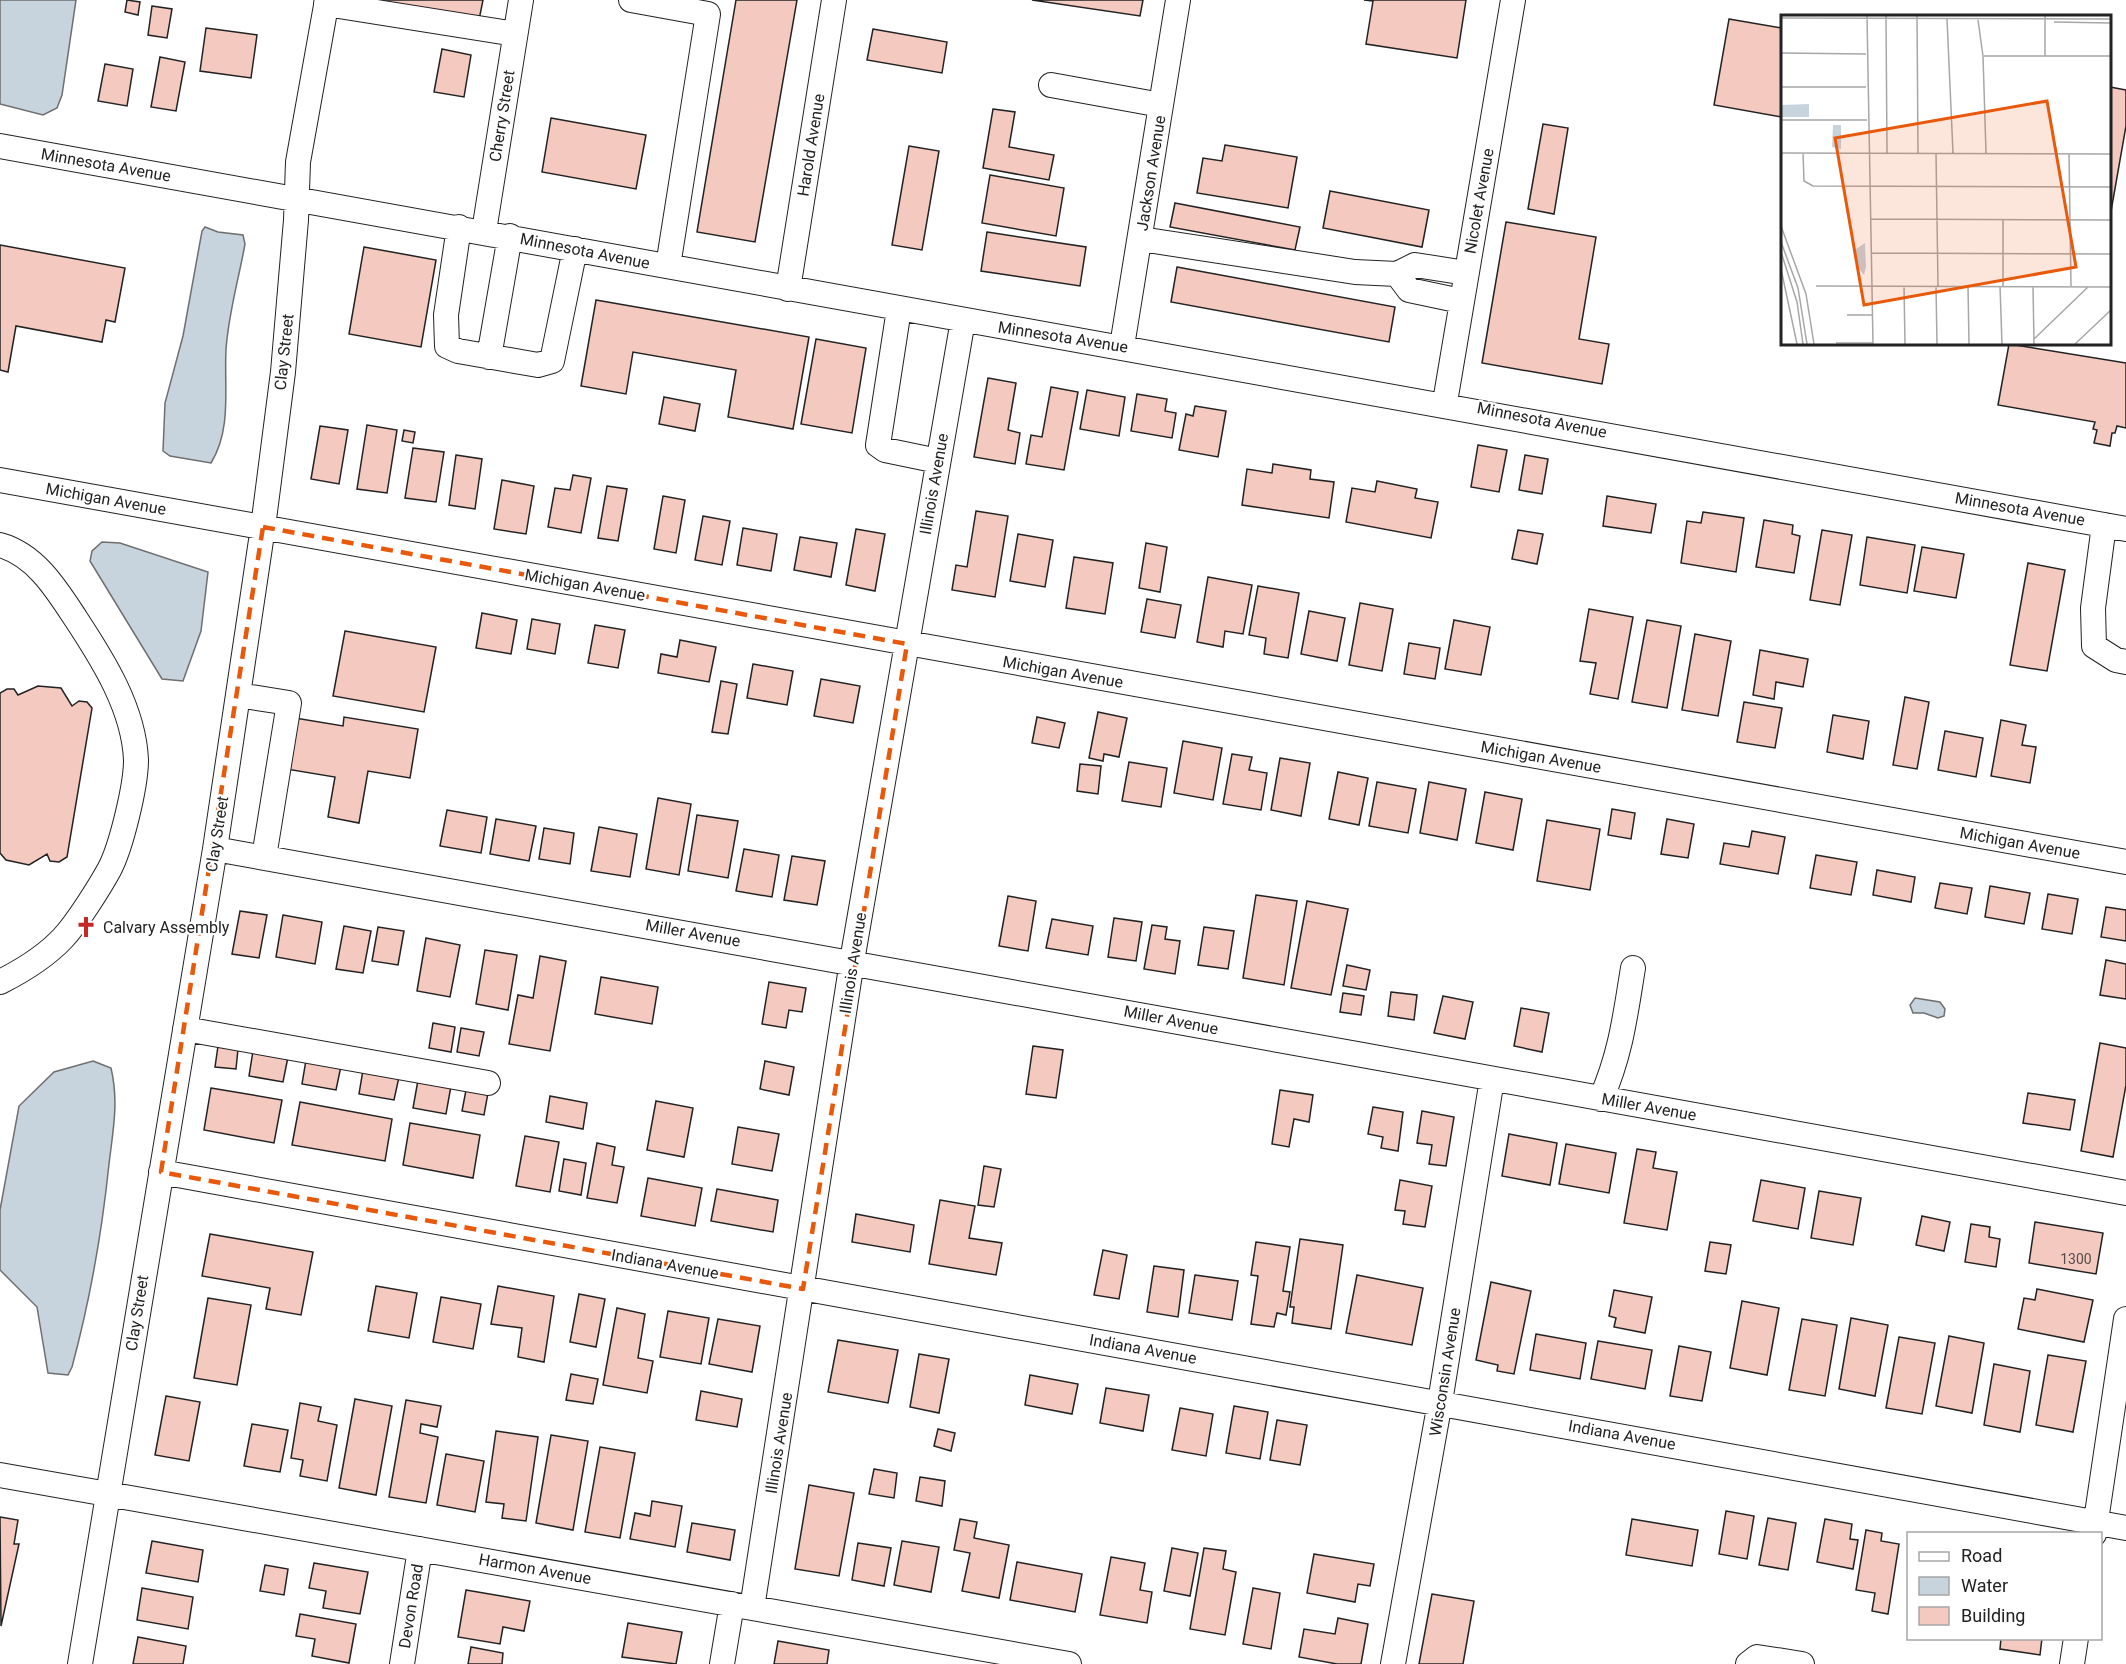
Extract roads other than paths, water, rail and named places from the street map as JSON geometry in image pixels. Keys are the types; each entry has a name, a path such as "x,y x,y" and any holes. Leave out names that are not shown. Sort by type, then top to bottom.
{"street":[{"name":"Cherry Street","path":"484,231 520,0"},
{"path":"631,0 708,14 668,266"},
{"name":"Harold Avenue","path":"788,290 834,0"},
{"name":"Jackson Avenue","path":"1122,346 1178,0"},
{"name":"Nicolet Avenue","path":"1445,402 1514,0"},
{"path":"327,2 515,34"},
{"name":"Clay Street","path":"81,1664 107,1494 215,849 263,527 283,372 298,162 327,2"},
{"path":"1051,85 1161,105"},
{"name":"Minnesota Avenue","path":"0,146 297,201 484,231 788,290 1445,402 2115,527"},
{"path":"459,227 446,315 447,346 458,351 489,357 538,365 552,362 575,249"},
{"path":"489,357 510,237"},
{"path":"1141,239 1355,272 1397,274 1415,265 1466,273"},
{"path":"1397,274 1409,290 1461,301"},
{"path":"899,309 878,445 885,450 938,460"},
{"name":"Illinois Avenue","path":"722,1664 742,1606 803,1289 852,961 963,320"},
{"name":"Michigan Avenue","path":"0,480 2126,862"},
{"path":"2115,527 2093,608 2094,646 2116,660 2126,662"},
{"path":"0,545 32,562 55,587 106,664 127,716 136,760 131,799 110,869 63,938 23,970 0,982"},
{"path":"238,695 289,703 264,857"},
{"name":"Miller Avenue","path":"215,849 852,961 2126,1193"},
{"path":"1601,1098 1620,1048 1633,968"},
{"path":"184,1029 488,1083"},
{"name":"Wisconsin Avenue","path":"1393,1664 1440,1402 1492,1079"},
{"name":"Indiana Avenue","path":"161,1172 1440,1402 2094,1528 2126,1528"},
{"path":"2094,1528 2126,1319"},
{"name":"Harmon Avenue","path":"0,1475 742,1606 1043,1662 1069,1664"},
{"name":"Devon Road","path":"402,1664 420,1549"},
{"path":"2072,1664 2076,1640"},
{"path":"1748,1664 1757,1657 1803,1664"}],"water":[{"path":"0,0 76,0 62,95 57,108 43,115 0,104"},
{"path":"205,227 218,232 243,235 245,244 227,337 226,408 222,436 211,463 170,456 163,451 165,403 183,336 202,231"},
{"path":"102,542 120,543 208,572 201,631 183,681 162,679 90,561 92,551"},
{"path":"1915,998 1940,1002 1945,1009 1944,1016 1938,1018 1924,1013 1913,1013 1910,1005"},
{"path":"93,1061 111,1068 115,1093 114,1128 103,1215 90,1291 72,1367 68,1375 48,1373 37,1307 0,1270 0,1210 19,1106 54,1072"}],"place":[{"name":"Calvary Assembly","path":"86,927"}]}
